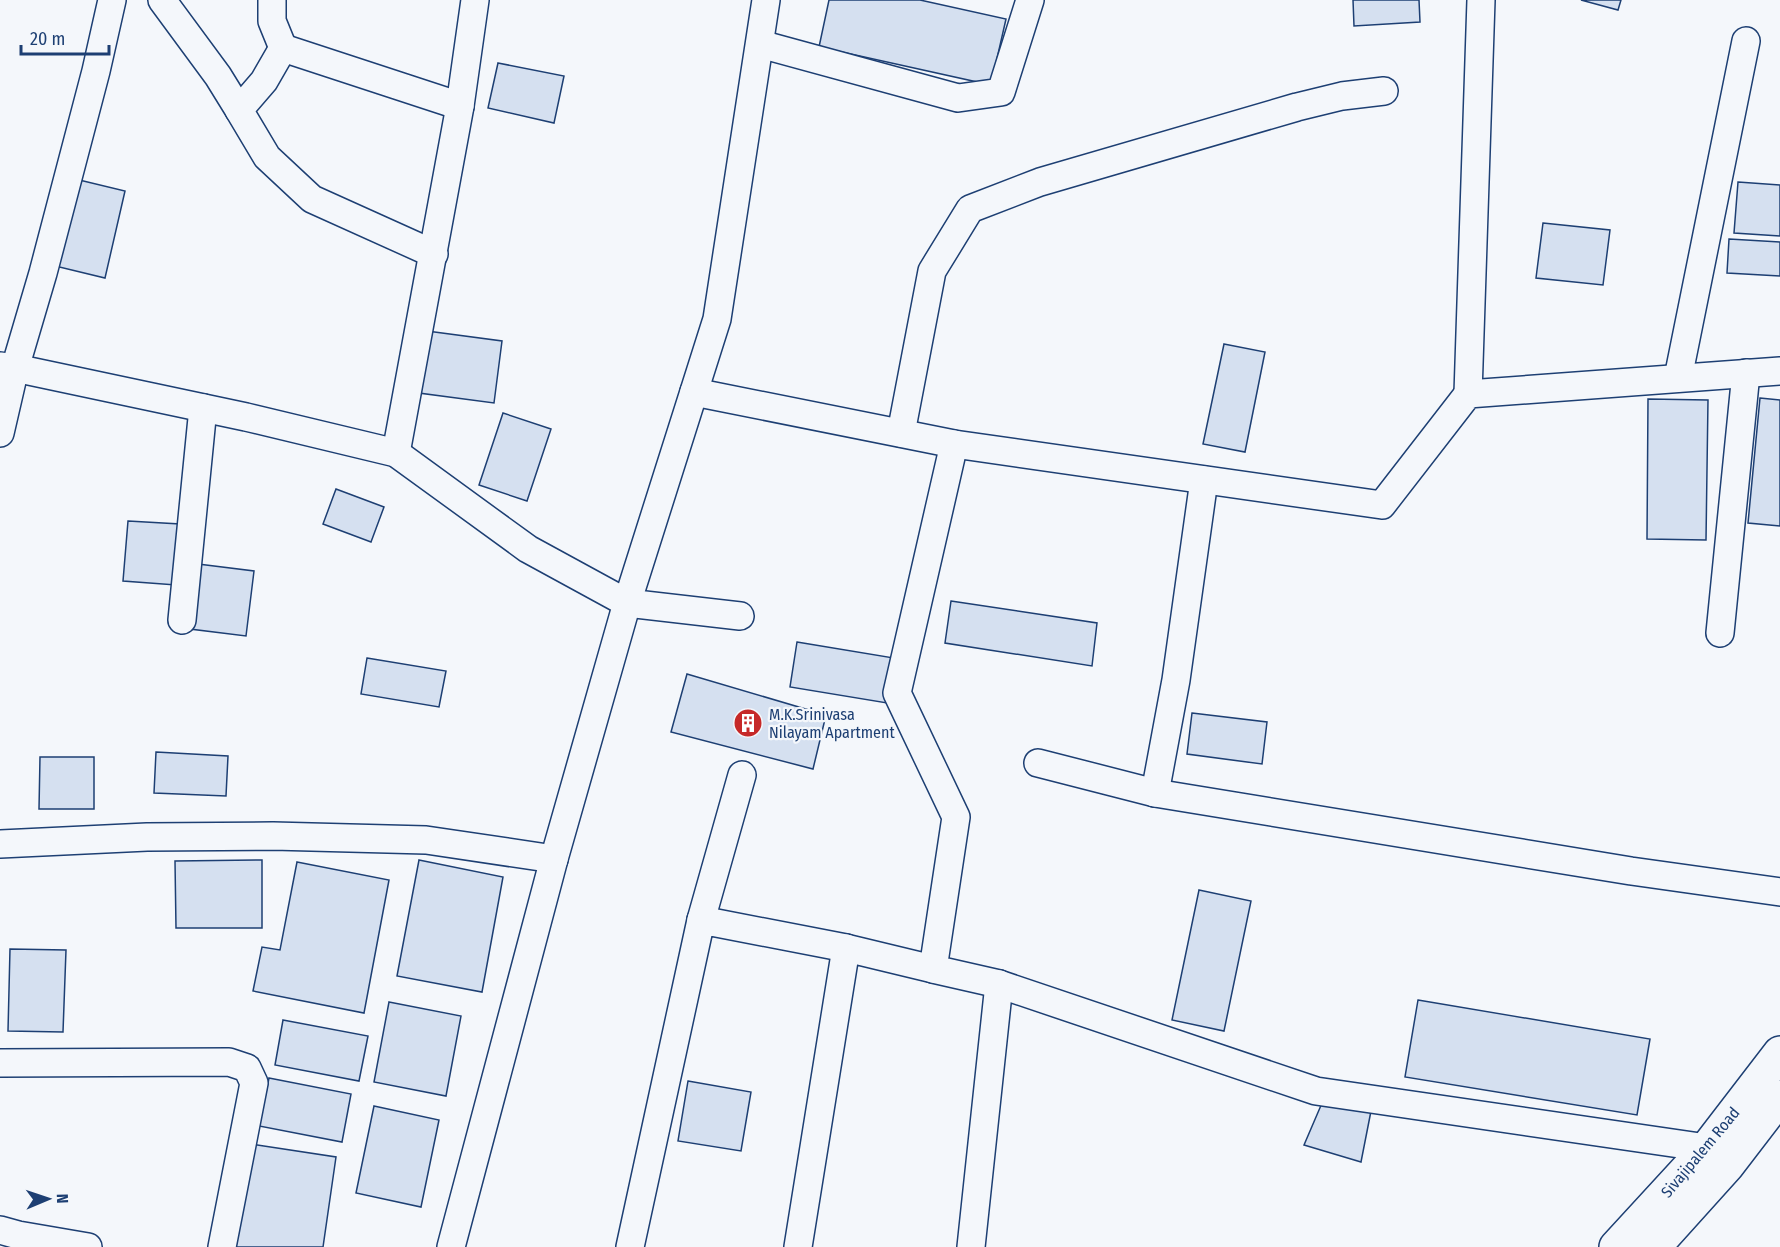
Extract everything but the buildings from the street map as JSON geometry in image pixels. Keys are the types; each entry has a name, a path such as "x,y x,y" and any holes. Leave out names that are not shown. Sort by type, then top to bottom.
{"main road":[{"name":"Sivajipalem Road","path":"1616,1247 1707,1148 1780,1053"},
{"name":"Sivajipalem Road","path":"1654,1247 1727,1166 1780,1097"}],"street":[{"path":"0,433 7,367 43,273 112,0"},
{"path":"162,0 218,76 267,157 312,199 434,254"},
{"path":"272,0 272,21 283,48 460,106"},
{"path":"396,453 460,106 475,0"},
{"path":"451,1247 554,859 627,603 717,319 766,0"},
{"path":"760,44 958,98 1001,92 1030,0"},
{"path":"694,392 954,444 1382,505 1468,394 1481,0"},
{"path":"1678,378 1746,41"},
{"path":"239,110 264,81 283,48"},
{"path":"901,434 932,271 970,209 1040,182 1286,110 1342,96 1384,91"},
{"path":"7,367 203,408 396,453 528,549 627,603 740,616"},
{"path":"1468,394 1780,371"},
{"path":"1720,633 1746,373"},
{"path":"182,620 203,408"},
{"path":"933,969 956,817 897,693 954,444"},
{"path":"1155,793 1176,680 1204,480"},
{"path":"1038,763 1155,793 1620,870 1780,892"},
{"path":"630,1247 701,920 742,775"},
{"path":"0,844 147,837 273,836 426,840 554,859"},
{"path":"701,920 846,948 999,984 1316,1091 1707,1148"},
{"path":"798,1247 846,948"},
{"path":"970,1247 999,984"},
{"path":"0,1063 229,1062 247,1068 254,1083 222,1247"},
{"path":"11,1238 88,1247"}],"place":[{"name":"M.K.Srinivasa Nilayam Apartment","path":"748,723"}]}
